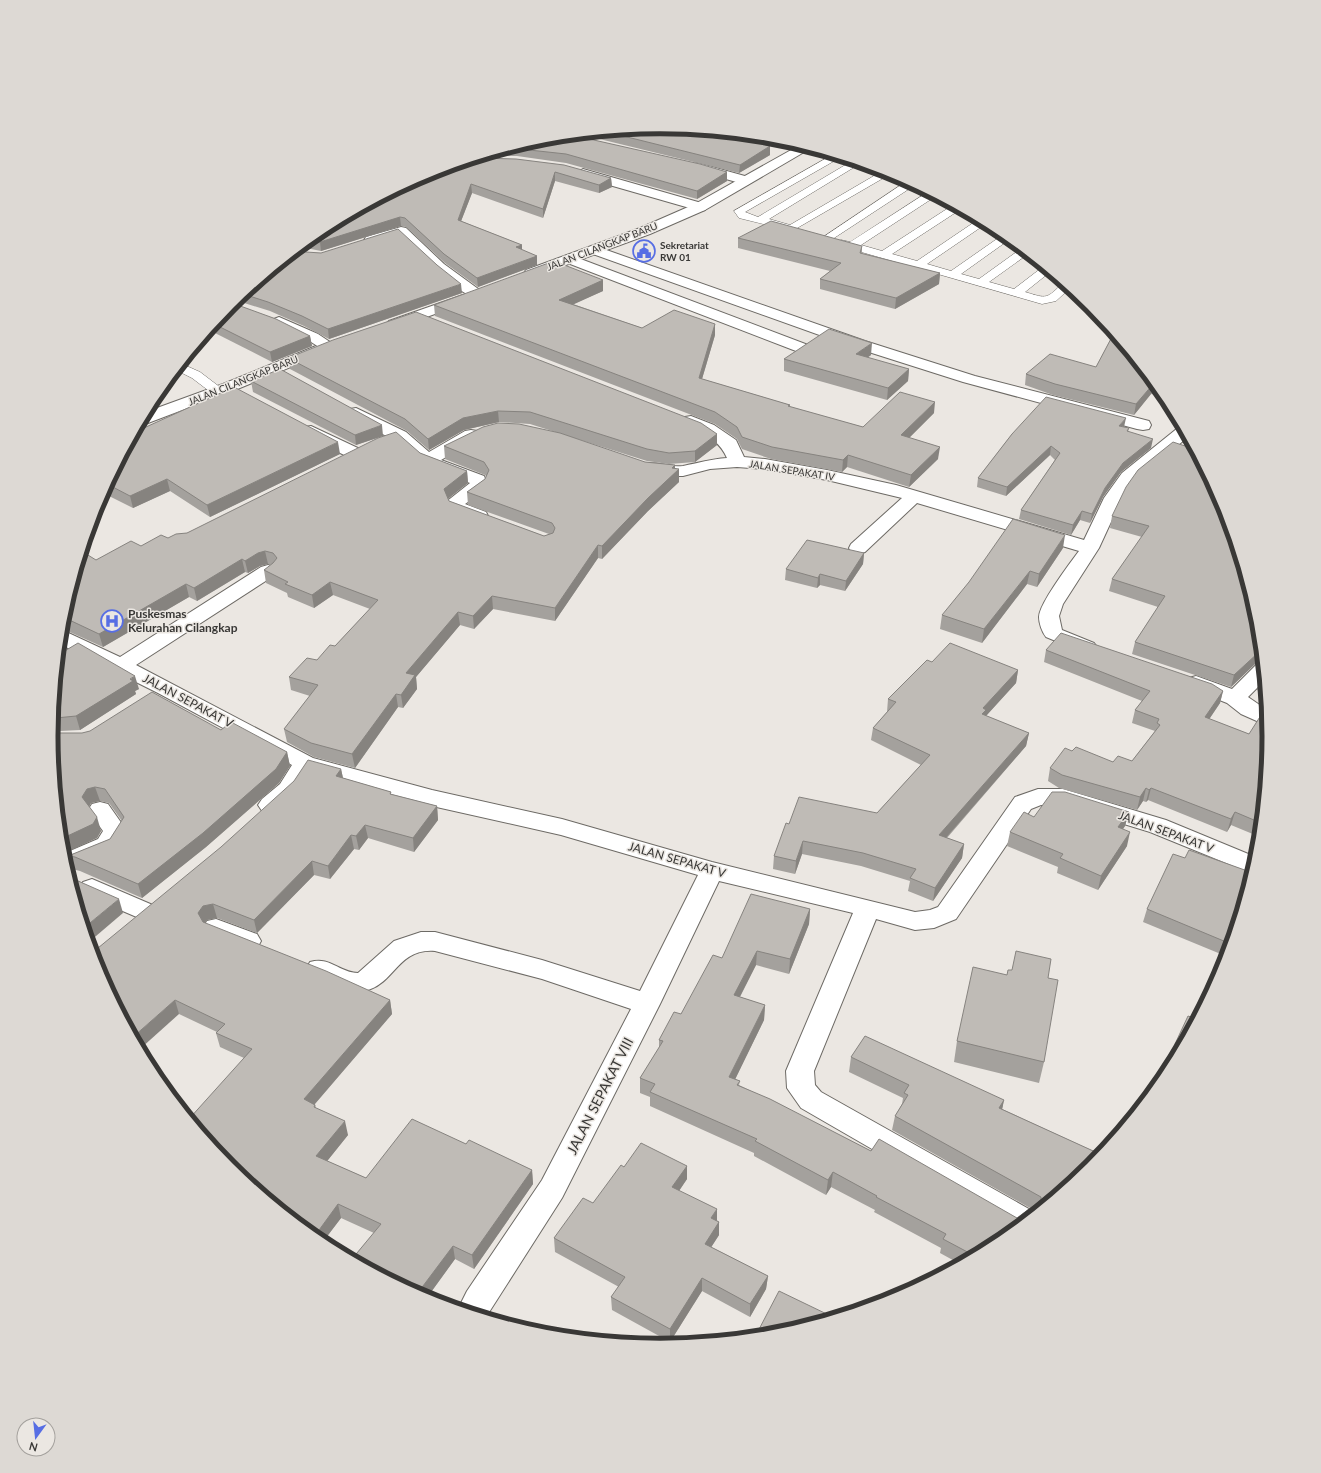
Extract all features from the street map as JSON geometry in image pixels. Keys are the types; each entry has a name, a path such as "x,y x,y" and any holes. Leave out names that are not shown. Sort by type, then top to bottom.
{"street":[{"name":"JALAN CILANGKAP BARU","path":"519,278 645,231 700,207 799,151"},
{"path":"686,165 730,175 747,181"},
{"path":"573,170 700,207"},
{"path":"357,245 401,231 439,267 476,294"},
{"path":"595,250 859,344 975,381 1143,425"},
{"path":"570,259 802,348"},
{"path":"380,328 418,316 491,288"},
{"path":"263,316 313,337 328,346"},
{"path":"418,316 440,324"},
{"name":"JALAN CILANGKAP BARU","path":"151,416 223,389 343,341"},
{"path":"275,368 295,380"},
{"path":"223,389 245,397"},
{"path":"343,406 400,436 428,460 478,480 479,486 455,502 455,505 457,508 494,522"},
{"path":"678,416 708,429 730,444 736,462"},
{"path":"294,422 368,448"},
{"path":"428,460 471,435 485,432"},
{"path":"335,464 368,448 388,442 400,436"},
{"path":"1106,653 1069,641 1053,633 1049,616 1052,604 1090,548 1113,498 1128,477 1184,438"},
{"name":"JALAN SEPAKAT IV","path":"630,462 666,470 683,471 710,464 736,462 765,464 827,475 914,496 1090,548"},
{"path":"858,548 914,496"},
{"path":"121,666 268,571"},
{"name":"JALAN SEPAKAT V","path":"66,643 72,653 121,666 304,763 432,798 562,827 712,871 868,908 915,921 934,919 947,913 1023,803 1038,797 1063,797 1158,826 1249,863"},
{"path":"1235,698 1260,674"},
{"path":"1180,678 1235,698 1249,709 1262,716"},
{"path":"146,700 164,688"},
{"path":"254,819 288,789 304,763"},
{"path":"71,859 106,845 115,831 100,810"},
{"name":"JALAN SEPAKAT VIII","path":"474,1309 552,1189 648,1004 712,871"},
{"path":"76,881 146,912"},
{"path":"868,908 800,1071 801,1088 811,1100 847,1122 1020,1219"},
{"path":"216,928 267,948"},
{"path":"296,960 347,981 362,982 375,973 400,949 419,941 439,942 599,987 648,1004"}],"lane":[{"path":"806,232 743,216 739,212 832,160"},
{"path":"760,220 852,165"},
{"path":"792,228 881,176"},
{"path":"905,186 823,237 951,276 1048,301 1063,289"},
{"path":"852,246 928,197"},
{"path":"884,255 953,210"},
{"path":"917,266 977,225"},
{"path":"951,276 1001,240"},
{"path":"981,283 1020,254"},
{"path":"1016,293 1043,272"},
{"path":"184,369 223,389"}],"building":[{"path":"620,135 700,135 739,139 770,146 740,165"},
{"path":"587,138 700,164 727,172 697,191 566,154 527,150"},
{"path":"493,158 516,159 564,165 611,178 599,185 555,172 543,209 471,184 458,220 522,245 516,247 537,256 477,278 444,254 405,218 400,217 318,242 359,215 394,196 430,180 467,166"},
{"path":"771,221 862,246 860,253 940,273 896,298 820,279 841,263 738,238"},
{"path":"398,229 437,265 461,284 328,329 302,316 250,296 305,251 321,253"},
{"path":"554,261 603,280 559,300 642,328 674,310 715,324 699,378 790,405 788,406 863,427 900,392 935,402 901,435 940,447 911,475 848,455 843,460 772,447 742,437 737,427 715,412 434,305"},
{"path":"239,306 276,319 310,336 270,352 219,327"},
{"path":"416,312 701,423 717,434 695,451 669,453 647,449 530,412 498,411 463,418 428,439 405,419 288,358 333,340"},
{"path":"829,329 872,343 856,354 909,369 888,388 784,359"},
{"path":"1112,337 1150,387 1136,404 1055,384 1026,374 1050,354 1096,367"},
{"path":"280,369 382,425 355,435 251,381"},
{"path":"234,387 338,442 207,505 167,479 130,496 113,487 120,470 143,428"},
{"path":"1046,397 1126,418 1119,426 1129,428 1127,431 1153,439 1123,463 1105,488 1092,514 1082,511 1073,525 1021,510 1060,453 1051,446 1007,487 978,478 1012,434"},
{"path":"498,423 519,424 560,433 645,462 675,465 672,468 679,469 648,498 602,546 598,545 555,608 492,596 473,616 458,612 406,673 415,675 401,695 396,694 352,754 311,743 284,729 318,685 289,677 307,658 317,660 330,645 335,646 378,600 330,582 312,595 285,584 288,582 264,570 277,558 273,553 265,551 258,553 245,561 242,559 194,588 186,584 99,634 70,620 87,554 96,560 131,541 141,546 161,535 168,538 176,534 187,533 378,438 396,432 420,453 467,471 444,489 449,501 544,536 553,533 555,528 552,523 467,492 485,479 489,470 484,462 444,446 483,427"},
{"path":"1173,442 1185,446 1187,444 1201,470 1217,506 1231,543 1251,619 1257,654 1234,675 1135,642 1165,596 1112,579 1149,526 1112,516 1126,487 1138,470"},
{"path":"1013,519 1065,535 1039,574 1030,571 984,629 942,615 969,582"},
{"path":"807,540 864,553 846,581 820,574 818,578 786,569"},
{"path":"1061,633 1212,684 1223,691 1205,717 1249,734 1262,713 1262,776 1257,821 1235,812 1231,819 1151,788 1149,790 1146,788 1140,797 1062,775 1050,768 1065,748 1072,751 1076,747 1113,762 1118,756 1132,761 1160,725 1157,723 1159,719 1135,710 1150,691 1046,650"},
{"path":"78,643 135,676 130,679 133,681 76,716 58,718 59,697 64,651"},
{"path":"950,643 1018,670 983,708 986,710 982,714 1029,733 939,835 964,844 935,888 910,878 916,869 863,853 803,841 796,861 774,856 786,823 789,824 799,797 877,813 930,755 873,728 896,702 888,699 927,660 932,662"},
{"path":"152,692 221,730 231,722 287,752 276,769 203,833 138,884 71,856 70,855 110,839 124,817 105,789 95,787 87,789 82,797 97,817 93,824 67,836 59,776 58,733 82,733 90,731"},
{"path":"308,760 341,769 336,776 391,792 390,794 437,806 413,838 365,825 356,836 351,835 328,866 312,861 254,920 213,904 203,906 198,913 203,922 326,971 390,1000 304,1099 315,1105 314,1107 345,1121 316,1156 366,1178 412,1119 466,1144 469,1140 532,1170 472,1255 453,1246 421,1289 394,1277 355,1255 381,1224 338,1204 318,1231 263,1189 234,1163 193,1115 252,1049 216,1033 225,1024 175,1000 137,1034 120,1003 97,948 221,847 294,781"},
{"path":"1052,792 1065,792 1129,812 1118,827 1130,832 1101,876 1060,858 1063,854 1010,832 1024,812 1034,817"},
{"path":"1189,850 1247,871 1226,942 1147,909 1173,854 1185,858"},
{"path":"76,880 119,899 88,924"},
{"path":"751,894 810,909 790,959 757,951 734,995 765,1005 729,1077 740,1081 737,1085 770,1099 871,1151 879,1139 1017,1218 1041,1200 1041,1197 895,1116 908,1095 904,1093 909,1085 851,1057 865,1036 1004,1100 999,1108 1096,1152 1058,1189 1027,1214 970,1253 943,1239 946,1234 876,1197 877,1196 833,1172 828,1180 755,1141 757,1139 650,1092 655,1084 640,1078 663,1041 659,1040 674,1012 681,1014 713,955 722,958"},
{"path":"1016,951 1051,959 1048,978 1058,980 1044,1062 957,1041 973,967 1007,975 1008,970 1012,970"},
{"path":"1188,1016 1193,1018 1178,1045 1175,1044"},
{"path":"641,1143 687,1166 672,1187 717,1209 711,1218 719,1222 705,1244 768,1276 750,1304 702,1278 670,1329 611,1297 625,1277 554,1238 583,1198 593,1203 621,1165 624,1167"},
{"path":"779,1291 828,1315 778,1327 758,1331"}],"place":[{"name":"Sekretariat RW 01","path":"644,251"},
{"name":"Puskesmas Kelurahan Cilangkap","path":"112,621"}]}
